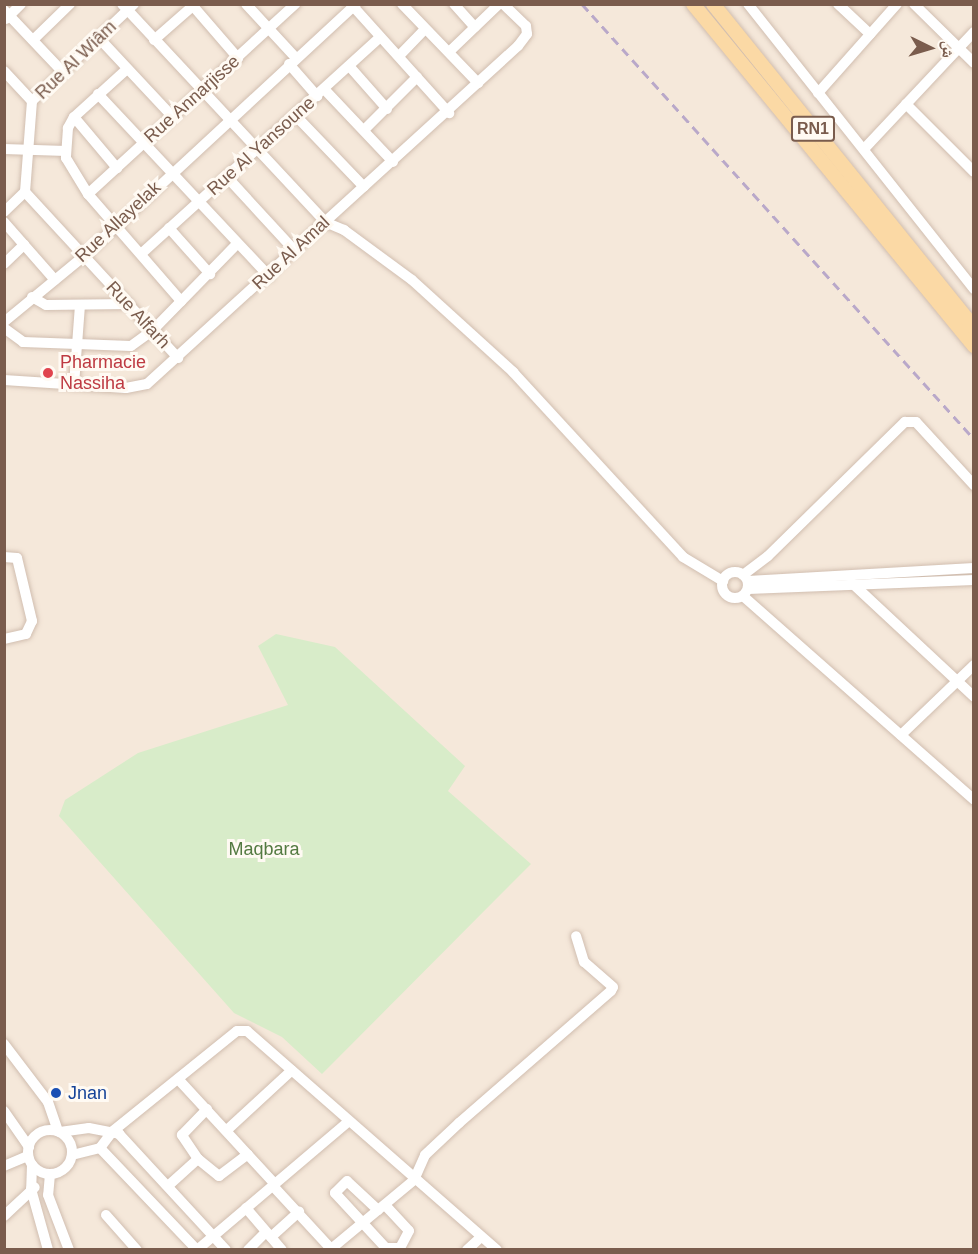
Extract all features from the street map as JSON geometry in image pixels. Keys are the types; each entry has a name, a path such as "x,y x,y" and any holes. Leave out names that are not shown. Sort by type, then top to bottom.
{"main road":[{"name":"RN1","path":"693,4 974,346"},
{"name":"RN1","path":"713,4 974,328"}],"street":[{"path":"21,4 6,15 61,70"},
{"path":"33,40 70,4"},
{"path":"246,4 270,29 292,61 321,93 364,130 393,162"},
{"path":"402,4 478,83"},
{"path":"454,4 475,27"},
{"path":"449,52 501,4"},
{"name":"Rue Al Amal","path":"4,380 142,387 178,358 325,222 449,113 525,38 527,30 521,20 501,4"},
{"path":"748,4 974,289"},
{"path":"837,4 870,34"},
{"path":"818,93 897,4"},
{"path":"914,4 974,63"},
{"path":"154,40 194,5 238,58"},
{"name":"Rue Annarjisse","path":"88,194 270,29 293,5"},
{"path":"354,5 449,113"},
{"name":"Rue Allayelak","path":"4,322 84,256 115,224 354,5"},
{"path":"128,7 154,40 325,222 344,230 412,280 513,372 683,557 723,581 728,596 746,585 768,556 905,422 916,422 974,485"},
{"name":"Rue Al Wiâm","path":"25,192 32,101 61,70 128,7"},
{"path":"399,56 425,29"},
{"path":"864,149 974,32"},
{"path":"98,37 172,116"},
{"name":"Rue Al Yansoune","path":"141,254 350,67 380,37"},
{"path":"350,67 387,110"},
{"path":"127,69 74,117 66,151 68,163 88,194 181,301"},
{"path":"4,71 32,101"},
{"path":"364,130 387,110 417,77"},
{"path":"98,93 269,276"},
{"path":"906,104 974,172"},
{"path":"296,116 364,187"},
{"path":"74,117 117,168"},
{"path":"4,148 66,151"},
{"path":"227,177 295,250"},
{"path":"6,209 25,192"},
{"name":"Rue Alfarh","path":"25,192 178,358"},
{"path":"4,222 55,280"},
{"path":"169,228 210,274"},
{"path":"4,328 23,342 131,345 153,330 237,244"},
{"path":"4,264 24,245"},
{"path":"32,297 46,305 129,304"},
{"path":"75,385 80,305"},
{"path":"4,557 17,558 32,621 26,634 4,639"},
{"path":"746,585 847,574 974,568"},
{"path":"723,581 731,573 746,585 901,735 974,800"},
{"path":"847,574 855,586 974,697"},
{"path":"746,585 855,586 974,580"},
{"path":"901,735 974,665"},
{"path":"178,1079 227,1130 331,1249 414,1180 425,1155 610,992 613,987 584,962 576,936"},
{"path":"4,1216 31,1189 62,1171 72,1155 100,1148 113,1131 241,1030 251,1033 414,1180 496,1250"},
{"path":"4,1044 48,1102 59,1131 68,1139 72,1155"},
{"path":"227,1130 292,1070"},
{"path":"207,1109 182,1136 198,1159 219,1176 248,1154"},
{"path":"6,1115 30,1156 48,1179 69,1250"},
{"path":"100,1148 197,1250 349,1121"},
{"path":"48,1250 31,1189 30,1156 40,1132 89,1128 113,1131 127,1140 226,1250"},
{"path":"4,1166 30,1156"},
{"path":"169,1185 198,1159"},
{"path":"351,1183 381,1207 409,1231 398,1249 386,1248 363,1222 336,1198 342,1184 351,1183"},
{"path":"246,1208 282,1250"},
{"path":"248,1250 299,1212"},
{"path":"106,1215 136,1250"},
{"path":"467,1250 481,1237"}],"shaded area":[{"path":"5,5 973,5 973,1249 5,1249"}],"green space":[{"name":"Maqbara","path":"276,634 335,647 465,766 448,791 531,864 322,1074 282,1037 234,1013 59,816 65,800 138,753 288,705 258,646"}],"railway":[{"path":"582,4 974,439"}],"place":[{"name":"Pharmacie Nassiha","path":"48,373"},
{"name":"Jnan","path":"56,1093"}]}
